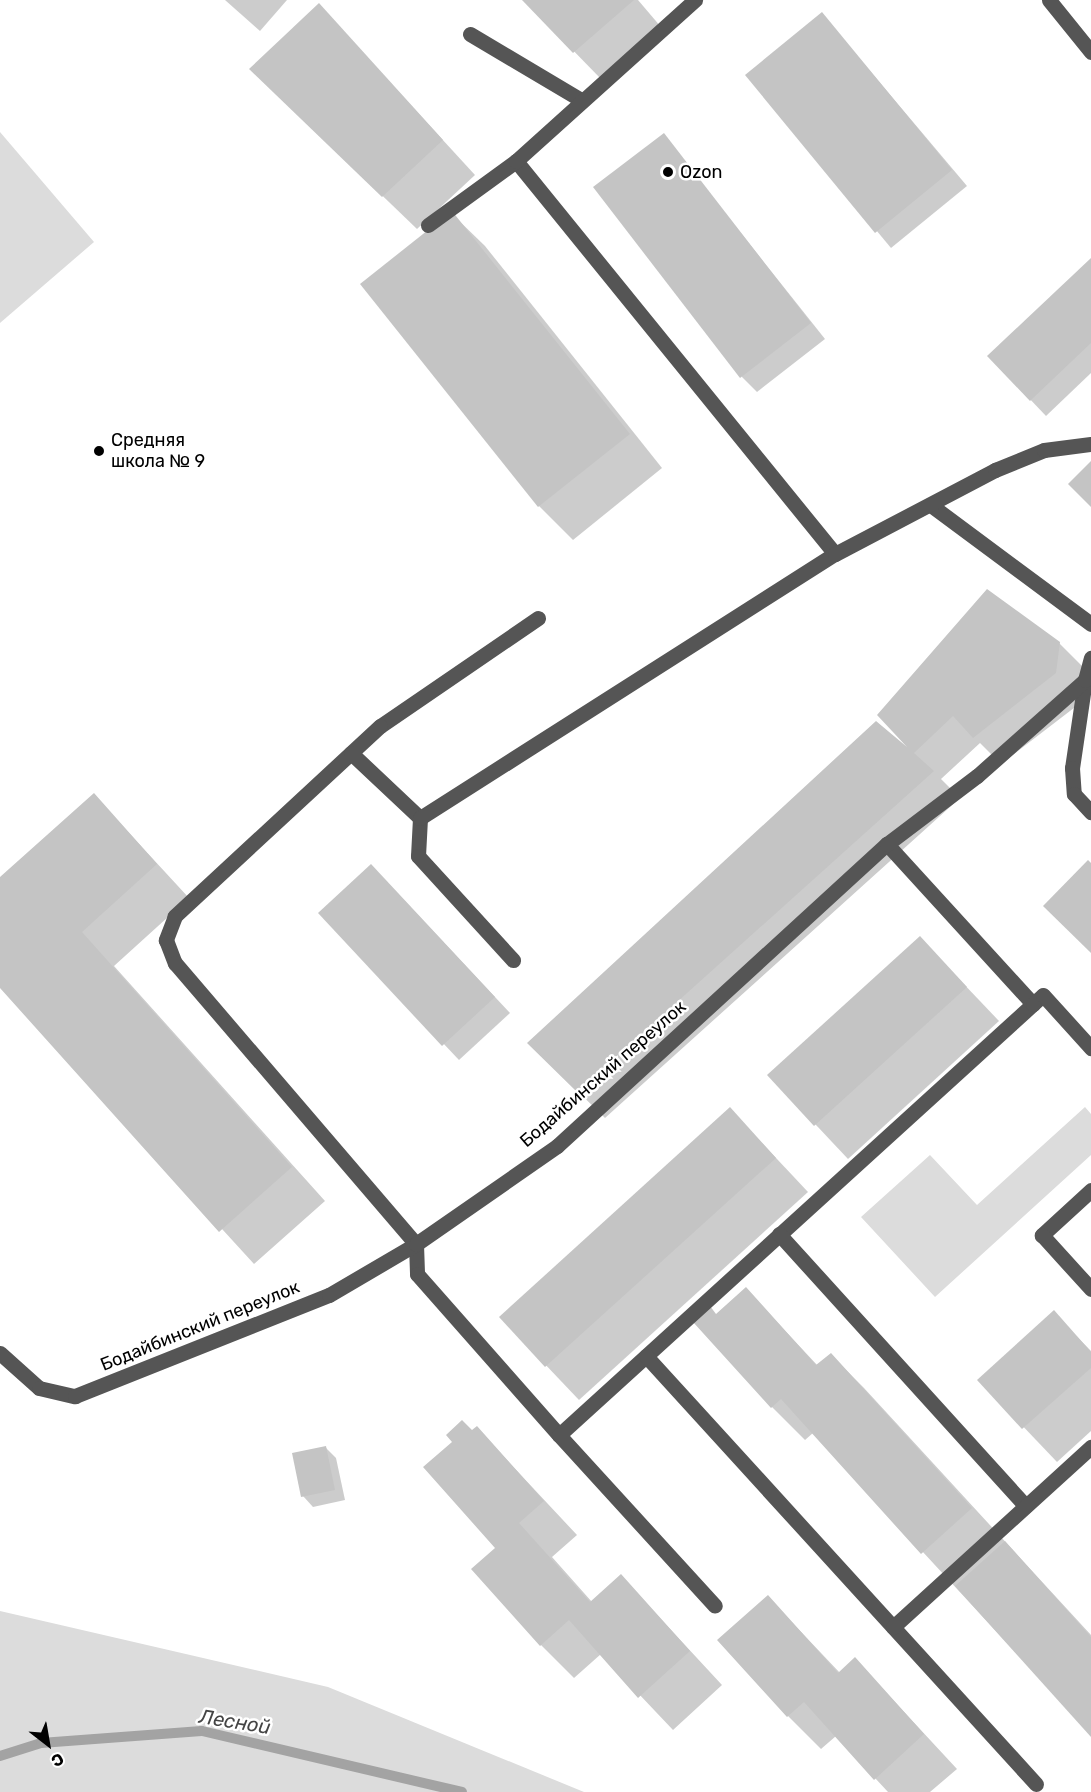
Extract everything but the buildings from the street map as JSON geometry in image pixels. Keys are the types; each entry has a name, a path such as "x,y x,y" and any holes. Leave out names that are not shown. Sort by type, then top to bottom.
{"street":[{"path":"428,225 516,161 581,100 695,0"},
{"path":"1048,0 1091,52"},
{"path":"470,34 581,100"},
{"path":"516,161 835,554"},
{"path":"420,818 835,554 1044,450 1091,444"},
{"path":"932,506 1091,624"},
{"path":"538,618 380,726 175,916 166,940 175,963 416,1244 417,1274 559,1435 715,1606"},
{"path":"1091,658 1085,680 1072,768 1074,795 1091,812"},
{"name":"Бодайбинский переулок","path":"0,1353 39,1388 75,1396 329,1295 416,1244 557,1146 887,844 977,776 1085,680"},
{"path":"351,753 420,818 418,856 513,960"},
{"path":"887,844 1033,1004"},
{"path":"559,1435 1043,995 1091,1048"},
{"path":"1091,1190 1041,1235 1091,1289"},
{"path":"779,1234 1026,1506"},
{"path":"646,1356 1036,1784"},
{"path":"893,1627 1091,1447"}],"shaded area":[{"path":"0,132 94,242 0,323"},
{"path":"1085,1107 1091,1114 1091,1155 935,1297 861,1217 930,1155 977,1205"},
{"path":"0,1611 328,1687 584,1792 0,1792"}],"waterway":[{"name":"Лесной","path":"0,1756 41,1743 202,1731 462,1792"}],"place":[{"name":"Ozon","path":"668,172"},
{"name":"Средняя школа № 9","path":"99,451"}]}
